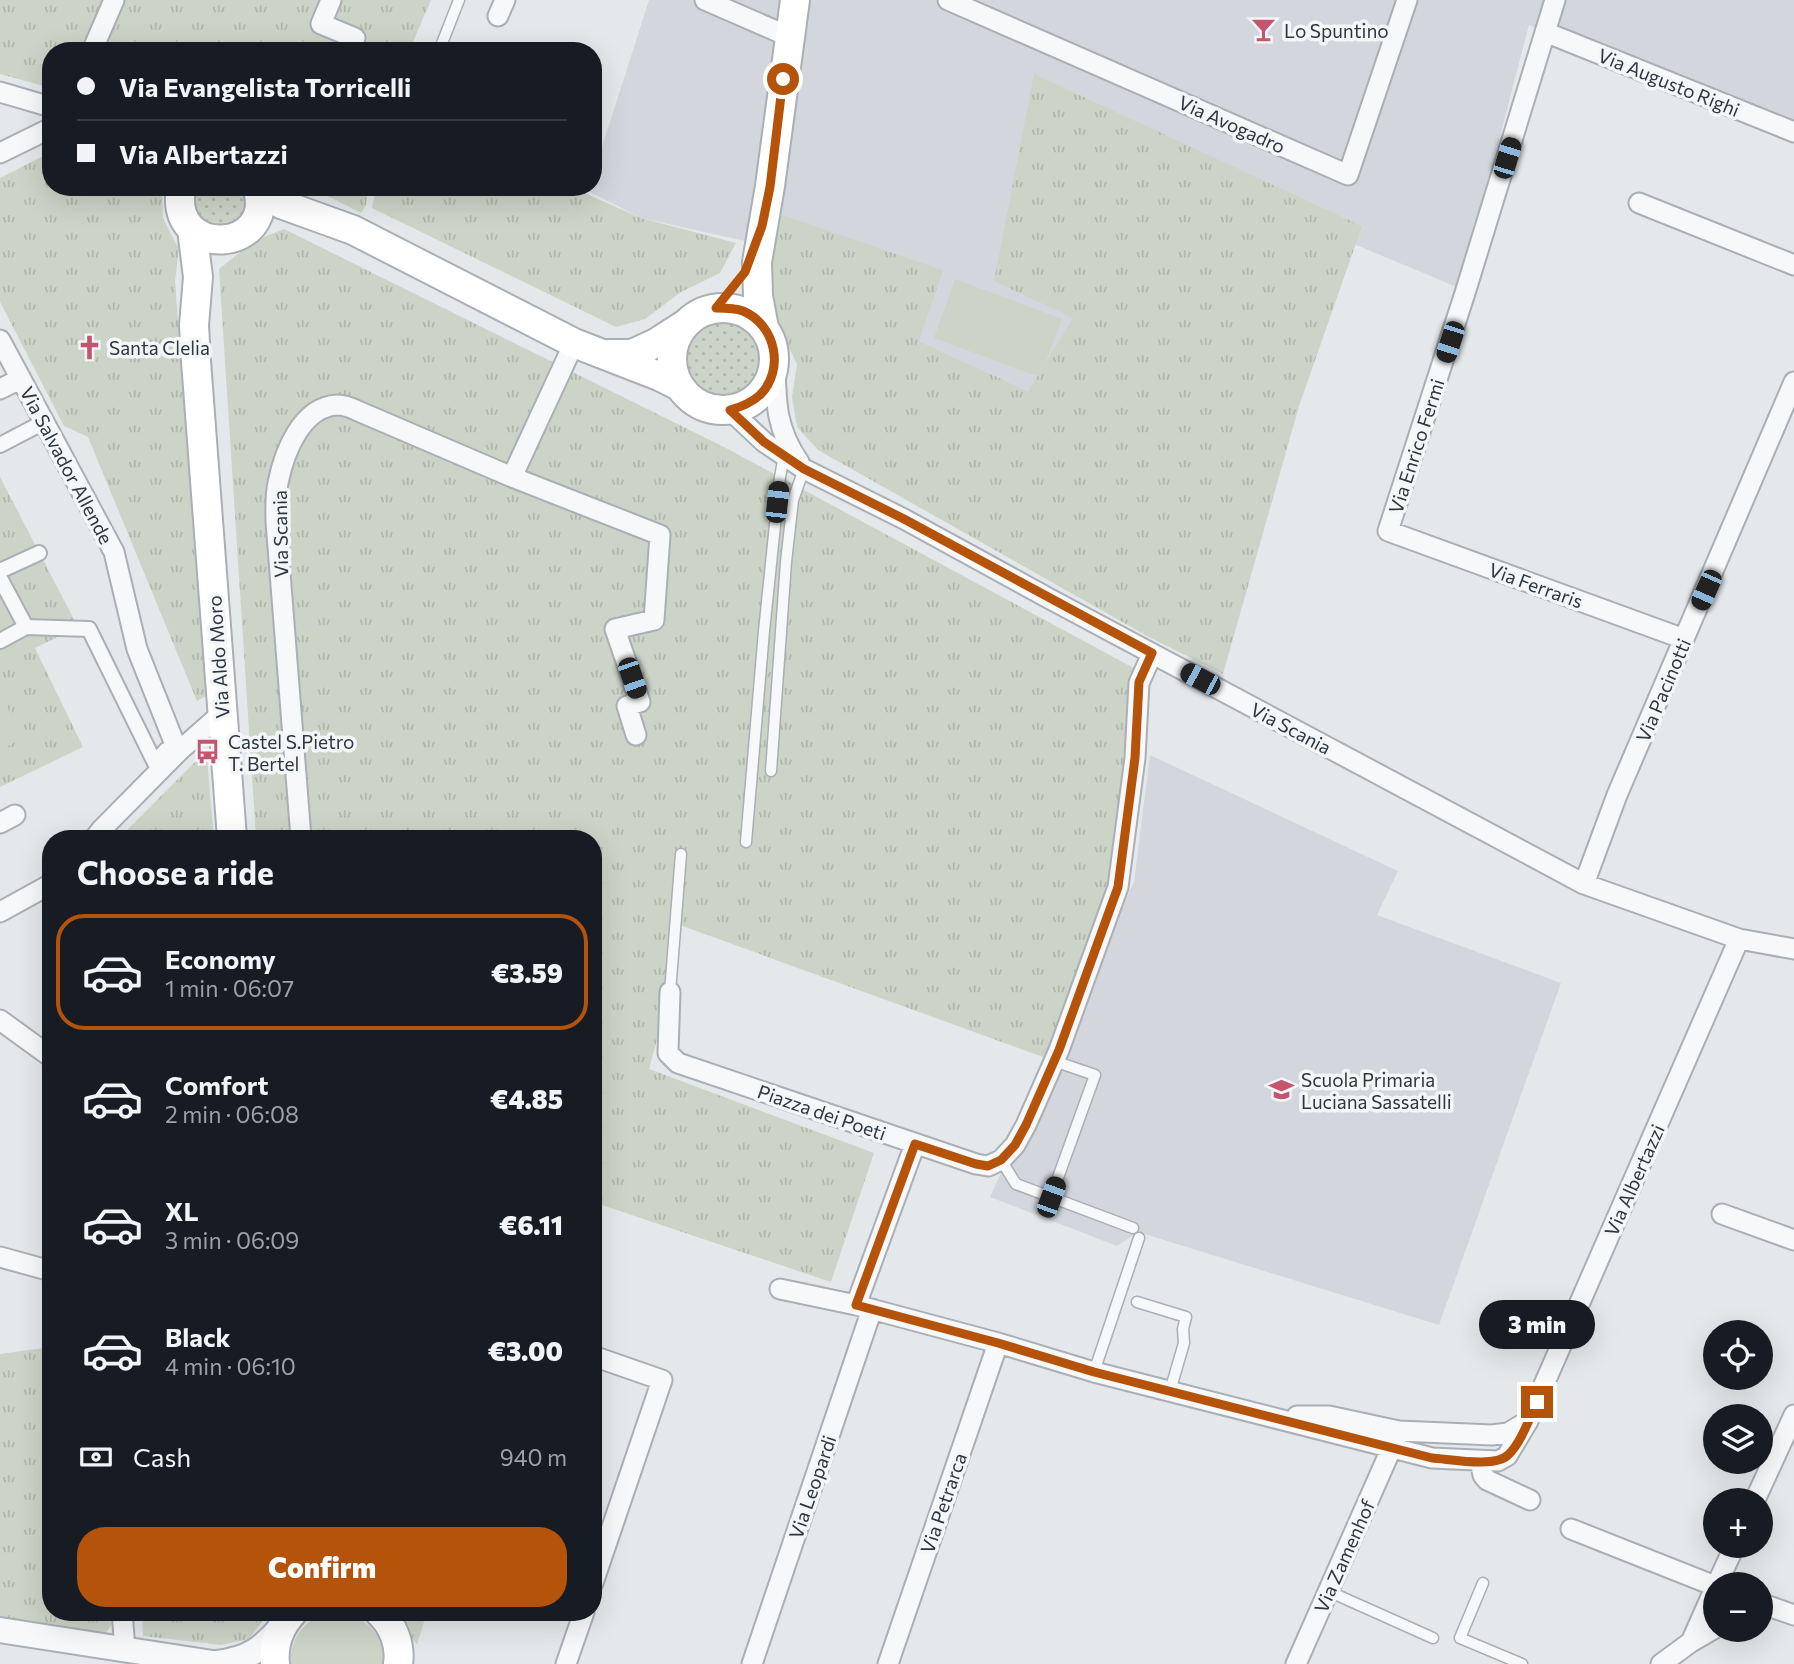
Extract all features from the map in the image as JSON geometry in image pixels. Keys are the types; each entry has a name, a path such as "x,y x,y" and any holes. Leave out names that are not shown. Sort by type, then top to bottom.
{"main road":[{"path":"764,328 758,296 757,262 770,187 795,0"},
{"path":"790,37 807,0"},
{"path":"180,196 181,209 192,229 203,237 216,241 277,220 314,215"},
{"path":"198,277 257,216 259,196"},
{"path":"269,196 281,204 314,215 383,245 586,348 679,386"},
{"path":"716,308 745,272 762,226"},
{"name":"Via Aldo Moro","path":"192,229 198,277 194,325 231,830"},
{"path":"586,348 632,354 656,343 684,324 704,311 716,308 743,311 755,318 771,339 775,365 770,381 760,395 746,405 730,410 701,406 689,398 679,386 671,355 675,338 684,324"},
{"path":"275,1664 276,1642 286,1621"},
{"path":"386,1621 397,1643 398,1664"}],"street":[{"path":"96,42 114,0"},
{"path":"331,0 321,24 355,38"},
{"path":"705,0 790,37"},
{"name":"Via Avogadro","path":"948,0 1348,175 1407,0"},
{"name":"Via Enrico Fermi","path":"1388,531 1473,269 1555,0"},
{"name":"Via Augusto Righi","path":"1545,32 1794,132"},
{"path":"0,92 42,104"},
{"path":"0,153 42,132"},
{"path":"1639,203 1794,265"},
{"name":"Via Salvador Allende","path":"1,343 114,552 137,649 180,743"},
{"path":"512,477 586,348"},
{"path":"775,365 776,409 786,449 804,469"},
{"path":"0,389 20,379"},
{"name":"Via Pacinotti","path":"1584,884 1617,795 1794,382"},
{"name":"Via Scania","path":"300,830 276,522 277,485 290,444 315,411 340,404 512,477 660,535 654,620 615,629 640,702 627,706 636,735"},
{"path":"730,410 764,442 786,449"},
{"path":"0,445 44,422"},
{"name":"Via Scania","path":"804,469 904,519 1584,884 1739,939 1794,949"},
{"name":"Via Ferraris","path":"1388,531 1684,639"},
{"path":"0,571 39,553"},
{"path":"0,578 26,627"},
{"path":"0,641 26,627 89,629 155,763 222,713"},
{"path":"1001,1160 1015,1145 1026,1125 1054,1061 1118,887 1135,758 1139,682 1152,653"},
{"path":"101,830 180,743 224,741"},
{"path":"0,912 42,889"},
{"name":"Via Albertazzi","path":"1396,1439 1432,1458 1498,1461 1507,1456 1528,1421 1739,939"},
{"name":"Piazza dei Poeti","path":"670,992 668,1052 678,1063 976,1164 988,1166 1001,1160"},
{"path":"0,1020 42,1051"},
{"path":"864,1307 915,1144"},
{"path":"1722,1214 1794,1240"},
{"path":"0,1257 42,1269"},
{"name":"Via Albertazzi","path":"780,1289 864,1307 1094,1372 1264,1415 1396,1439 1508,1433 1528,1421"},
{"name":"Via Leopardi","path":"752,1664 864,1307"},
{"name":"Via Petrarca","path":"888,1664 998,1343"},
{"path":"602,1359 663,1380 602,1557"},
{"path":"1761,1488 1794,1415"},
{"name":"Via Zamenhof","path":"1296,1664 1396,1439"},
{"path":"1480,1461 1487,1480 1530,1500"},
{"path":"1570,1529 1703,1581"},
{"path":"1773,1608 1794,1616"},
{"path":"1691,1642 1703,1615"},
{"path":"1773,1616 1794,1616"},
{"path":"123,1621 125,1649"},
{"path":"0,1630 218,1664 235,1661 260,1649 285,1621"},
{"path":"566,1664 581,1621"},
{"path":"1661,1664 1703,1635"}],"lane":[{"path":"443,42 459,0"},
{"path":"746,842 764,631 780,477 786,449"},
{"path":"771,772 786,562 793,500 804,469"},
{"path":"670,992 681,854"},
{"path":"1051,1197 1095,1075 1054,1061"},
{"path":"1001,1160 1016,1184 1133,1228"},
{"path":"1094,1372 1139,1238"},
{"path":"1137,1302 1186,1317 1184,1343 1170,1391"},
{"path":"1483,1583 1460,1638 1522,1664"},
{"path":"1328,1591 1433,1638"}],"shaded area":[{"path":"649,0 1794,0 1794,136 1529,25 1485,194 1464,290 1354,244 1362,226 1034,75 1074,317 1028,391 919,341 942,270 754,243 641,218 598,196 602,196 602,147"},
{"name":"Scuola Primaria Luciana Sassatelli","path":"1150,755 1398,871 1377,915 1561,983 1439,1325 1138,1232 1117,1246 990,1197 1134,882"}],"green space":[{"path":"0,0 431,0 413,42 42,42 42,86 0,74"},
{"path":"1034,74 1362,226 1299,406 1223,674 1147,636 818,450 797,427 792,397 797,364 764,297 762,208 943,270 919,341 1028,391 1073,318 994,281"},
{"path":"42,157 42,196 162,196 163,218 179,249 175,281 206,696 197,701 88,437 64,426 0,302 0,178"},
{"path":"189,196 248,196 250,202 234,227 204,229"},
{"path":"328,196 367,196 361,213"},
{"path":"374,196 591,196 641,218 736,243 720,273 681,292 645,319 616,327 372,208"},
{"path":"284,229 726,448 1143,673 1118,887 1054,1061 677,924 670,992 649,1069 874,1153 831,1282 602,1205 602,830 255,830 219,269 254,241"},
{"path":"955,279 1062,319 1040,377 934,338"},
{"path":"724,317 747,324 759,336 766,359 759,382 747,394 724,401 701,394 689,382 682,359 689,336 701,324"},
{"path":"0,477 78,627 35,648 83,747 0,787"},
{"path":"0,592 18,627 0,636"},
{"path":"0,693 23,738 0,750"},
{"path":"200,757 207,758 213,830 127,830"},
{"path":"42,1348 42,1621 111,1621 111,1626 103,1636 0,1622 0,1354"},
{"path":"142,1621 262,1621 249,1639 221,1645 143,1636"},
{"path":"310,1621 363,1621 384,1644 383,1664 291,1664 293,1646 304,1626"},
{"path":"400,1621 424,1621 417,1645"}],"place":[{"name":"Lo Spuntino","path":"1264,30"},
{"name":"Santa Clelia","path":"89,347"},
{"name":"Castel S.Pietro T. Bertel","path":"208,752"},
{"name":"Scuola Primaria Luciana Sassatelli","path":"1281,1090"}],"route":[{"path":"783,79 770,187 762,226 745,272 716,308 743,311 755,318 771,339 775,365 770,381 760,395 746,405 730,410 764,442 804,469 904,519 1152,653 1139,682 1135,758 1118,887 1059,1050 1026,1125 1015,1145 1001,1160 988,1166 915,1144 856,1305 1094,1372 1432,1458 1498,1461 1507,1456 1537,1402"}]}
